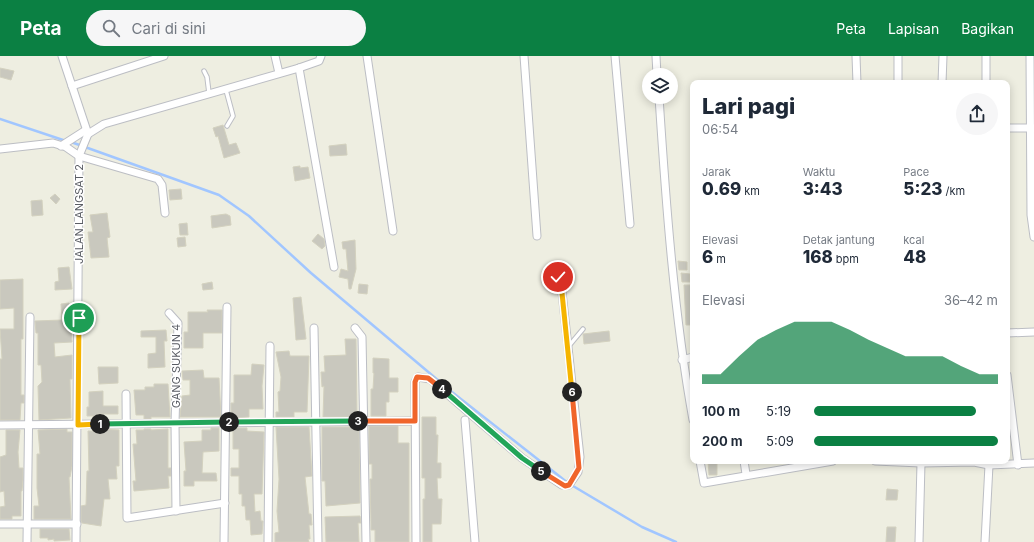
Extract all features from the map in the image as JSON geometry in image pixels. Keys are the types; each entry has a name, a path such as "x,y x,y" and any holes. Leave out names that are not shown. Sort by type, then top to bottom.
{"street":[{"path":"62,56 87,134"},
{"path":"72,86 164,56"},
{"path":"275,56 279,73"},
{"path":"63,144 78,135 87,134 104,124 299,68 319,61 321,56"},
{"path":"367,56 393,231"},
{"path":"524,56 537,236"},
{"path":"615,56 630,224"},
{"path":"656,56 657,68"},
{"path":"856,56 856,80"},
{"path":"898,56 898,80"},
{"path":"942,56 942,80"},
{"path":"986,56 986,80"},
{"path":"1030,56 1032,128 1031,215 1034,237"},
{"path":"299,68 334,267"},
{"path":"660,104 682,360 690,404"},
{"path":"1010,128 1032,128"},
{"name":"JALAN LANGSAT 2","path":"77,524 80,153 87,134"},
{"path":"0,149 53,143 63,144 80,153 158,179 162,184 165,213"},
{"path":"416,542 415,421 416,379 418,377 426,377 513,448 522,458 562,485 569,485 575,478 579,468 580,456 561,283 556,273 555,265"},
{"path":"224,542 227,307"},
{"name":"GANG SUKUN 4","path":"169,313 178,323 175,423 176,512"},
{"path":"27,542 30,424 30,318"},
{"path":"314,328 318,542"},
{"path":"355,328 362,337 366,542"},
{"path":"1010,333 1034,332"},
{"path":"268,542 270,346"},
{"path":"682,360 690,359"},
{"path":"126,394 127,518 176,512 225,503"},
{"path":"1010,400 1018,465"},
{"path":"465,420 475,542"},
{"path":"0,425 415,421"},
{"path":"985,464 1018,465 1034,463"},
{"path":"701,464 704,483 793,464"},
{"path":"744,464 746,474"},
{"path":"919,542 921,464"},
{"path":"984,542 989,465"},
{"path":"0,524 77,524 76,542"}],"lane":[{"path":"204,71 207,77 209,93"},
{"path":"225,89 233,116 226,126"},
{"path":"568,348 582,329"}],"building":[{"path":"0,68 14,71 11,80 0,77"},
{"path":"223,125 229,145 236,143 240,153 224,158 218,136 216,137 213,128"},
{"path":"346,144 347,155 330,156 329,146"},
{"path":"300,166 300,168 308,167 310,178 295,181 293,167"},
{"path":"181,189 182,199 170,200 169,190"},
{"path":"55,194 60,199 56,204 50,198"},
{"path":"42,200 43,215 32,216 31,201"},
{"path":"107,213 110,237 107,238 109,257 91,258 88,232 93,232 90,215"},
{"path":"226,214 230,216 231,225 212,228 211,216"},
{"path":"187,223 188,235 180,235 179,224"},
{"path":"318,234 324,239 325,246 322,249 312,241"},
{"path":"185,237 186,246 178,247 177,238"},
{"path":"355,240 356,269 351,289 349,289 348,279 339,277 341,269 348,271 346,249 343,249 342,242"},
{"path":"678,261 687,262 687,270 679,270"},
{"path":"69,267 72,289 55,290 55,282 59,281 58,268"},
{"path":"681,273 690,274 690,282 682,282"},
{"path":"23,279 21,395 24,395 24,403 21,403 20,420 0,420 0,359 2,359 0,329 14,329 14,308 0,309 0,280"},
{"path":"212,282 213,289 203,290 202,284"},
{"path":"359,284 368,285 367,294 358,293"},
{"path":"684,285 690,285 690,325 686,325"},
{"path":"301,297 306,339 296,340 293,298"},
{"path":"69,303 72,342 54,343 55,357 72,355 72,379 70,379 71,418 39,420 38,386 42,382 41,365 38,365 38,333 36,333 35,321 62,320 61,304"},
{"path":"207,310 222,310 222,333 203,333 203,348 184,348 184,332 188,332 188,312 208,312"},
{"path":"166,330 167,341 164,341 165,367 148,368 148,354 156,353 156,337 141,337 141,331"},
{"path":"609,331 610,341 584,344 583,334"},
{"path":"345,339 356,339 357,417 323,417 324,386 322,387 321,372 325,372 324,356 346,355"},
{"path":"289,351 290,356 309,356 307,412 294,412 294,417 276,417 276,412 279,412 278,392 280,391 281,377 276,352"},
{"path":"373,358 389,359 389,378 398,378 398,392 389,392 389,402 386,402 386,416 371,416 371,389 373,389 374,373"},
{"path":"252,364 264,365 262,386 263,409 249,409 249,417 233,418 231,417 231,403 234,403 234,375 251,375"},
{"path":"98,367 118,367 118,383 99,384"},
{"path":"203,370 204,378 219,378 221,417 180,417 182,396 190,395 190,380 183,380 182,371"},
{"path":"154,384 168,384 170,417 151,417 151,419 144,419 144,415 136,415 134,390 145,390 145,387 154,387"},
{"path":"103,391 103,406 118,406 118,414 97,414 97,416 87,416 87,407 89,407 89,392"},
{"path":"422,417 436,417 436,435 438,435 437,463 441,463 441,478 437,478 438,499 442,499 441,524 432,524 432,542 423,542 423,499 425,499 425,478 422,478"},
{"path":"369,426 398,426 398,443 409,443 409,542 375,542 375,530 371,530 370,479 372,479 372,464 369,464"},
{"path":"276,427 309,427 312,476 305,477 309,514 311,514 312,525 309,525 309,542 275,542 275,533 279,532 277,511 279,479"},
{"path":"322,427 359,427 360,503 326,506 325,481 322,481"},
{"path":"211,428 219,428 219,451 203,452 202,473 216,473 217,481 194,481 194,486 184,486 184,471 186,471 184,442 202,441 202,430 211,430"},
{"path":"233,428 247,428 247,431 264,432 262,494 254,494 255,512 260,511 261,521 263,521 262,534 251,535 250,520 246,520 245,506 242,506 242,494 239,494 239,476 231,476 231,468 239,468 239,449 233,449"},
{"path":"67,429 67,432 72,432 72,466 69,477 71,519 34,519 34,506 39,506 37,488 37,454 40,454 38,430"},
{"path":"95,429 119,430 119,466 116,466 117,479 108,479 110,499 104,499 101,526 82,523 81,521 81,506 86,505 87,471 89,471 88,431 95,431"},
{"path":"168,429 168,468 171,468 171,476 168,476 169,488 134,491 133,481 136,481 133,444 137,444 136,430"},
{"path":"6,430 20,430 18,452 19,468 23,468 21,516 12,516 12,519 0,519 0,507 5,506 4,491 0,492 0,457 6,455"},
{"path":"708,464 717,464 717,475 709,475"},
{"path":"887,489 898,490 897,500 886,500"},
{"path":"360,516 361,523 358,523 359,542 326,542 325,517"},
{"path":"887,527 896,527 895,542 886,542"},
{"path":"40,529 69,529 70,540 54,541 54,539 48,540 48,538 40,538"}],"waterway":[{"path":"0,119 66,141"},
{"path":"71,142 219,195 249,216 311,273 452,392 568,483 642,527 676,542"}],"route":[{"path":"79,318 78,425 126,423 415,421 415,382 417,377 426,377 513,448 522,458 565,486 569,485 575,478 579,468 580,456 561,283 558,277"}]}
